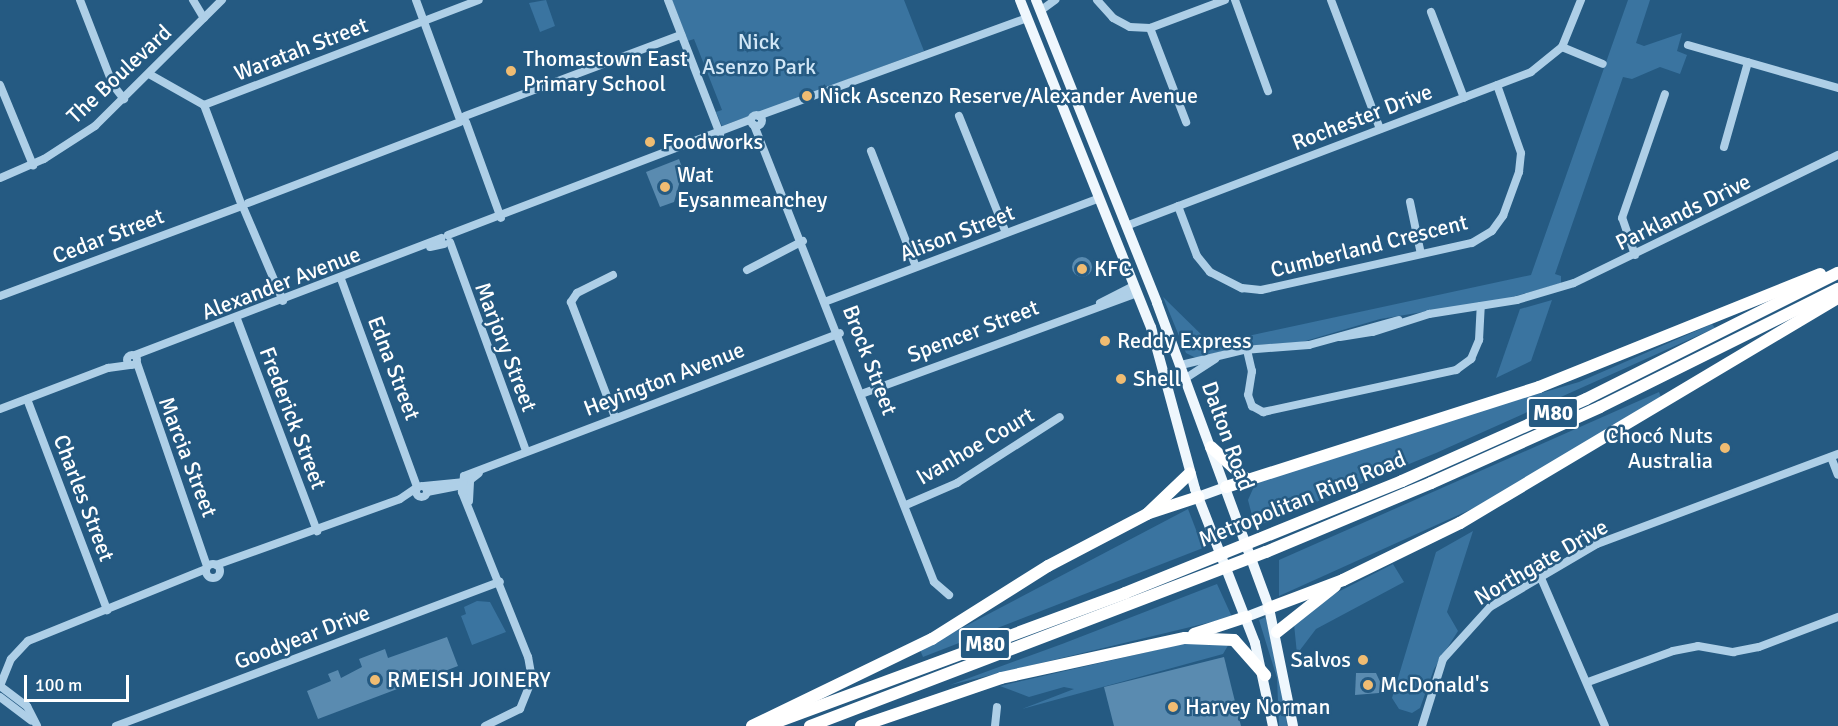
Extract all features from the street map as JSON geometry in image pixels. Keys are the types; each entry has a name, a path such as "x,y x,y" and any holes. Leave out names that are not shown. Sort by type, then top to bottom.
{"highway":[{"path":"1226,487 1539,387 1838,267"},
{"name":"Metropolitan Ring Road","path":"766,726 1261,539 1586,399 1838,273"},
{"name":"Metropolitan Ring Road","path":"810,726 1266,552 1581,416 1838,290"},
{"path":"1269,608 1343,580 1474,516 1838,298"},
{"path":"1211,447 1246,479"},
{"path":"1147,513 1190,473"},
{"path":"752,726 932,639 1048,566 1147,513 1198,497"},
{"path":"1277,632 1343,580"},
{"path":"861,726 1001,678 1185,638 1246,616"},
{"path":"1185,638 1234,640 1265,675"}],"main road":[{"name":"Dalton Road","path":"1020,0 1135,289 1165,371 1190,473 1246,616 1265,675 1273,726"},
{"name":"Dalton Road","path":"1036,0 1186,378 1269,608 1277,632 1293,726"},
{"path":"1027,18 1040,11"},
{"name":"Spencer Street","path":"1135,289 1149,284"},
{"path":"1198,497 1226,487"},
{"path":"1246,616 1269,608"}],"street":[{"path":"80,0 113,85 124,99"},
{"path":"193,0 204,18"},
{"name":"The Boulevard","path":"0,178 33,165 82,135 124,99 222,0"},
{"path":"416,0 501,218"},
{"name":"Waratah Street","path":"204,105 479,0"},
{"path":"668,0 720,134"},
{"path":"1040,11 1054,0"},
{"path":"1097,0 1113,18 1130,27 1150,28 1225,0"},
{"path":"1235,0 1269,91"},
{"path":"1331,0 1380,129"},
{"path":"1581,0 1562,47 1603,64"},
{"path":"1431,12 1464,98"},
{"name":"Alexander Avenue","path":"0,410 1027,18"},
{"path":"1150,28 1186,122"},
{"name":"Cedar Street","path":"0,296 681,35"},
{"path":"1688,45 1838,88"},
{"name":"Rochester Drive","path":"1126,226 1497,86 1543,66 1562,47"},
{"path":"1724,147 1748,62"},
{"path":"149,74 204,105 283,301"},
{"path":"0,85 33,165"},
{"name":"Cumberland Crescent","path":"1178,206 1204,264 1222,281 1242,288 1262,290 1472,243 1492,231 1503,216 1521,153 1497,86"},
{"path":"1635,255 1622,218 1665,94"},
{"path":"959,116 1006,233"},
{"name":"Brock Street","path":"756,122 864,393 934,582 949,595"},
{"path":"871,151 916,267"},
{"name":"Parklands Drive","path":"1181,365 1247,350 1294,348 1373,332 1409,319 1540,293 1635,255 1838,155"},
{"name":"Alison Street","path":"827,301 1099,198"},
{"path":"1410,202 1421,254"},
{"name":"Marjory Street","path":"446,241 526,452"},
{"path":"747,270 803,241"},
{"path":"613,275 577,293 571,302 615,417"},
{"name":"Edna Street","path":"341,279 421,489"},
{"name":"Spencer Street","path":"864,393 1135,289"},
{"path":"1247,350 1252,370 1248,395 1252,406 1263,412 1456,370 1471,359 1479,340 1481,306"},
{"name":"Frederick Street","path":"237,319 317,531"},
{"name":"Heyington Avenue","path":"0,686 3,666 28,641 421,489 463,484 476,474 502,461 840,333"},
{"path":"1186,378 1219,357"},
{"name":"Marcia Street","path":"133,361 212,569"},
{"name":"Charles Street","path":"27,399 107,610"},
{"name":"Ivanhoe Court","path":"906,505 957,483 1060,417"},
{"path":"1834,456 1838,476"},
{"name":"Northgate Drive","path":"1422,726 1443,659 1490,607 1597,544 1834,456"},
{"path":"463,484 500,582 532,680 520,708 485,726"},
{"path":"1541,578 1588,682 1605,726"},
{"name":"Goodyear Drive","path":"116,726 500,582"},
{"path":"1588,682 1673,651 1698,646 1733,652 1759,647 1838,617"},
{"path":"0,686 27,706 37,726"},
{"path":"0,697 37,726"},
{"path":"995,726 997,707"}],"green space":[{"path":"546,0 555,26 540,32 529,3"},
{"name":"Nick Asenzo Park","path":"672,0 904,0 924,51 722,126 716,112 722,110 694,39 688,41"},
{"path":"1628,0 1650,0 1636,43 1644,46 1682,33 1677,51 1687,55 1680,74 1660,67 1632,79 1623,77 1555,274 1561,276 1561,283 1509,298 1380,319 1302,342 1242,346 1196,358 1186,353 1163,297 1211,344 1531,275"},
{"path":"1552,300 1531,361 1496,378 1520,309"},
{"path":"1712,324 1715,328 1436,453 1255,527 1248,500 1256,482 1348,449 1579,382"},
{"path":"1659,392 1663,403 1474,508 1279,596 1279,560"},
{"path":"1188,509 1203,548 923,657 920,650"},
{"path":"1473,531 1447,612 1458,631 1434,669 1420,708 1412,713 1399,709 1392,698 1436,552"},
{"path":"1393,564 1404,582 1316,629 1297,654 1294,624 1330,596"},
{"path":"1217,584 1232,617 950,685 1062,644"},
{"path":"477,601 490,602 506,632 472,645 461,616 466,614 464,607"},
{"path":"1266,617 1287,726 1279,726 1277,678 1259,620"},
{"path":"1191,642 1230,642 1223,654 1022,709 1074,689 1064,687 1029,697 1000,686"}],"building":[{"name":"Wat Eysanmeanchey","path":"679,159 683,170 674,202 660,207 646,172"},
{"name":"KFC","path":"1082,257 1089,260 1092,267 1089,274 1082,277 1075,274 1072,267 1075,260"},
{"path":"447,637 458,666 318,719 307,691 331,681 328,674 338,670 341,678 362,667 359,659 385,649 388,658"},
{"name":"Harvey Norman","path":"1224,657 1241,726 1114,726 1104,687"},
{"name":"McDonald's","path":"1356,673 1376,673 1383,688 1379,693 1355,695"}],"place":[{"name":"Thomastown East Primary School","path":"511,71"},
{"name":"Nick Ascenzo Reserve/Alexander Avenue","path":"807,96"},
{"name":"Foodworks","path":"650,142"},
{"name":"Wat Eysanmeanchey","path":"665,187"},
{"name":"KFC","path":"1082,269"},
{"name":"Reddy Express","path":"1105,341"},
{"name":"Shell","path":"1121,379"},
{"name":"Chocó Nuts Australia","path":"1725,448"},
{"name":"Salvos","path":"1363,660"},
{"name":"RMEISH JOINERY","path":"375,680"},
{"name":"McDonald's","path":"1368,685"},
{"name":"Harvey Norman","path":"1173,707"}]}
